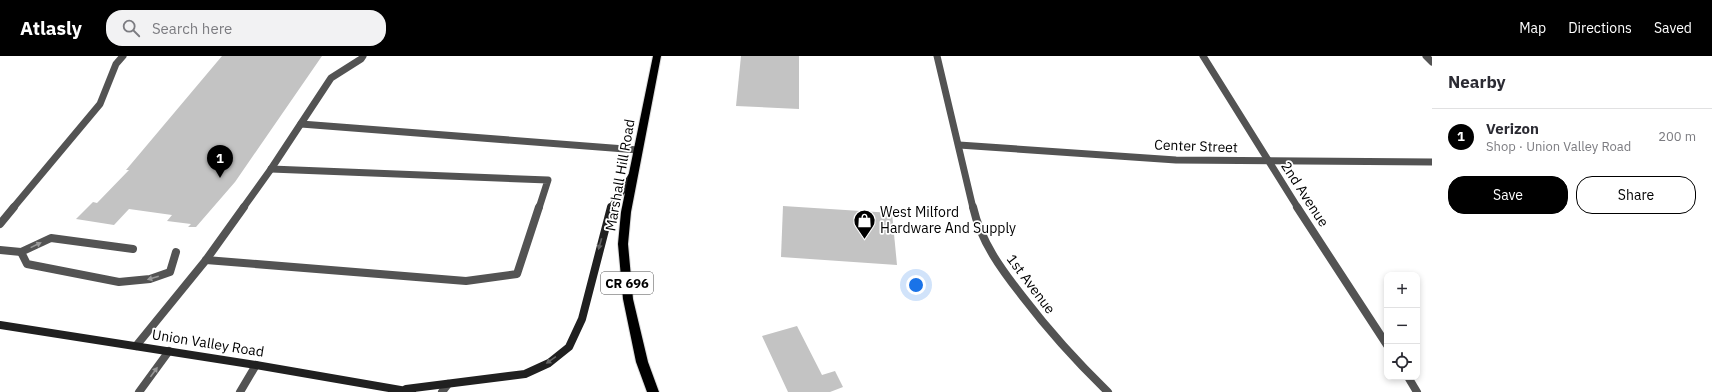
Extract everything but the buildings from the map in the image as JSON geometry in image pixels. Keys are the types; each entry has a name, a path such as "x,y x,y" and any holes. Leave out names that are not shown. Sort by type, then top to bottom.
{"main road":[{"name":"Marshall Hill Road","path":"653,392 642,362 628,299 623,244 626,212 657,56"},
{"path":"400,390 525,374 549,363 570,347 582,319 611,207 634,172"},
{"name":"Union Valley Road","path":"0,326 256,365 412,392"}],"street":[{"path":"0,224 100,104 116,64 123,56"},
{"path":"136,346 206,260 271,169 331,78 361,59 363,56"},
{"name":"1st Avenue","path":"937,56 974,213 985,243 1000,267 1036,314 1081,366 1108,392"},
{"name":"2nd Avenue","path":"1203,56 1267,161 1386,344"},
{"path":"1426,56 1432,62"},
{"path":"301,124 638,150"},
{"name":"Center Street","path":"959,146 1176,160 1432,162"},
{"path":"206,260 466,281 517,274 548,180 271,169"},
{"path":"0,250 21,252 51,238 133,249"},
{"path":"21,252 27,264 119,282 150,279 170,272 176,252"},
{"path":"138,392 168,351"},
{"path":"240,392 256,365"},
{"path":"1410,380 1417,392"},
{"path":"442,392 448,384"}],"place":[{"name":"Verizon","path":"220,178"},
{"name":"West Milford Hardware And Supply","path":"864,240"}]}
